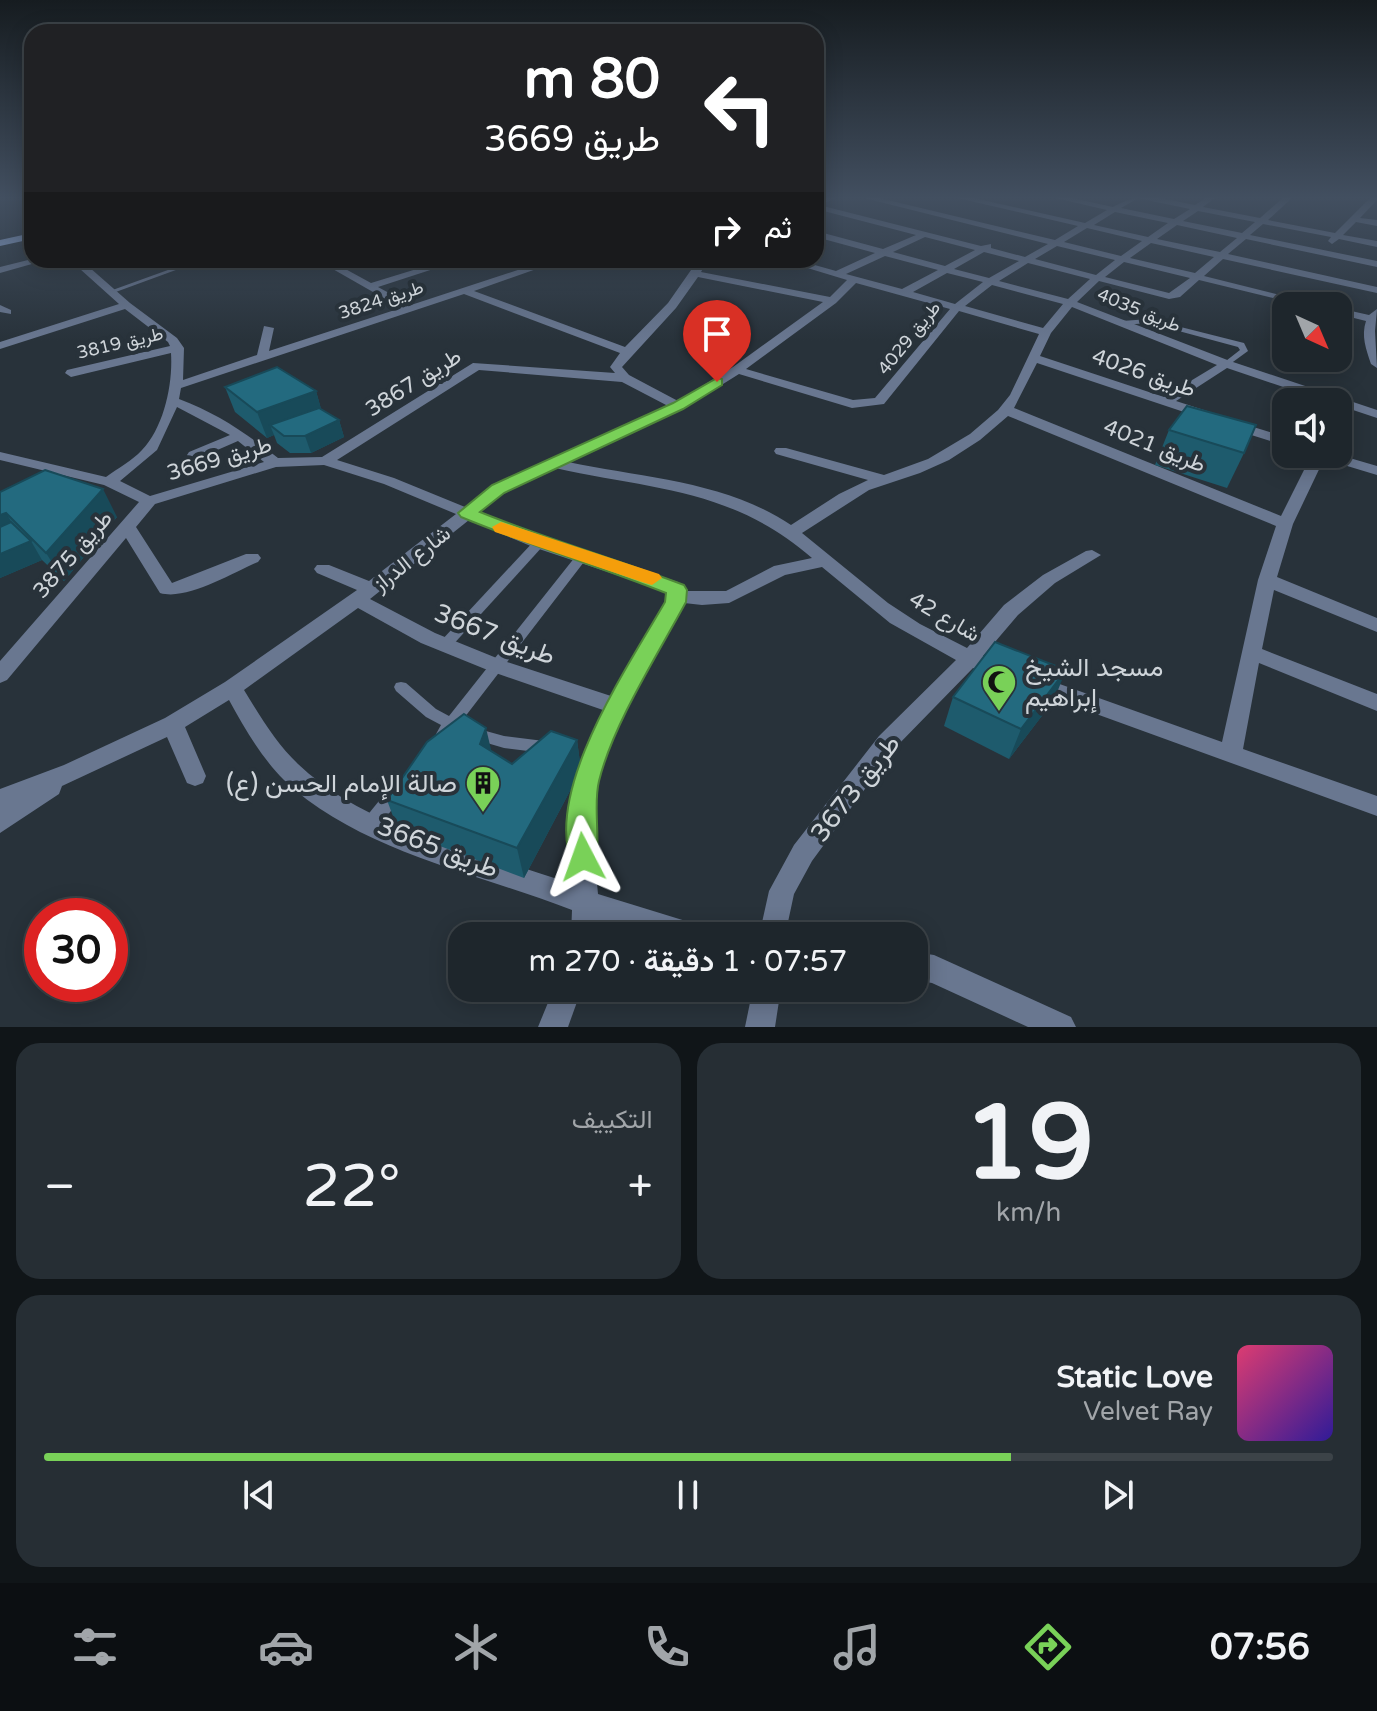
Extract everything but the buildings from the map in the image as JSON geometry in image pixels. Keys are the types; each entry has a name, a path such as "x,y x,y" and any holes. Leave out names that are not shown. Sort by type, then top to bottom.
{"street":[{"name":"طريق 4035","path":"858,245 1070,303 1226,364 1377,414"},
{"path":"839,273 900,245"},
{"path":"967,245 1169,296 1176,295 1235,245"},
{"path":"905,292 991,245"},
{"name":"طريق 4029","path":"737,370 852,404 871,404 884,397 957,307 991,281 1051,245"},
{"path":"1068,245 1272,295"},
{"path":"791,533 841,500 883,480 922,468 986,428 1006,410 1045,332 1070,303 1097,278 1144,245"},
{"path":"1173,245 1377,290"},
{"path":"1287,245 1377,264"},
{"path":"1280,292 1327,245"},
{"path":"0,270 24,264"},
{"path":"84,268 173,340 178,348 176,386 153,446 109,482"},
{"path":"337,268 411,309"},
{"path":"371,286 430,268"},
{"name":"طريق 3824","path":"176,386 533,268"},
{"path":"678,406 625,378 616,367 626,351 648,332 699,268"},
{"path":"819,268 1045,332"},
{"path":"696,274 832,301"},
{"name":"شارع الدراز","path":"0,799 72,772 173,724 232,688 364,595 498,489 678,406 737,370 832,301 855,278"},
{"path":"465,291 626,351"},
{"name":"طريق 3819","path":"0,346 126,305"},
{"path":"1352,313 1374,315 1367,338 1377,364"},
{"path":"262,358 268,328"},
{"name":"طريق 3819","path":"71,373 178,348"},
{"name":"طريق 4026","path":"1034,358 1272,437"},
{"path":"1165,402 1226,364"},
{"name":"طريق 3867","path":"325,461 477,366 625,378"},
{"path":"172,401 207,413 241,435 275,463"},
{"name":"طريق 4021","path":"1006,410 1285,524"},
{"path":"194,455 241,435"},
{"path":"781,451 883,480"},
{"name":"طريق 3669","path":"0,456 109,482 149,501 275,463 325,461 389,481 539,543 661,581 677,593"},
{"name":"شارع 42","path":"552,463 722,498 766,516 826,561 867,598 969,659 1148,727 1231,752 1377,806"},
{"path":"1352,464 1377,471"},
{"path":"1231,752 1267,580 1285,524 1313,468"},
{"name":"طريق 3875","path":"0,675 149,501"},
{"path":"127,526 166,589 176,590 252,558"},
{"name":"طريق 3673","path":"775,922 782,891 803,853 887,742 969,659 1011,610 1030,593 1092,555"},
{"path":"585,922 580,748 618,707 677,593 702,599 729,597 780,570 826,561"},
{"name":"طريق 3667","path":"323,569 445,645 618,707"},
{"path":"1267,580 1377,625"},
{"path":"1251,652 1377,703"},
{"name":"طريق 3665","path":"232,688 269,749 284,766 324,797 418,842 647,922"},
{"path":"173,724 195,776"},
{"path":"0,822 72,772"},
{"path":"928,968 1061,1027"},
{"path":"553,1027 563,1002"},
{"path":"760,1027 764,1002"}],"lane":[{"path":"111,292 178,268"},
{"path":"1122,323 1149,321 1241,345 1244,351 1226,364"},
{"path":"445,645 539,543"},
{"path":"431,748 583,555"},
{"path":"401,687 415,701 451,724 504,742 580,748"},
{"path":"372,822 411,773"}],"slow traffic":[{"path":"501,527 539,543 652,578"}],"place":[{"name":"مسجد الشيخ إبراهيم","path":"999,713"},
{"name":"صالة الإمام الحسن (ع)","path":"483,814"}],"route":[{"path":"583,857 581,804 587,777 618,707 675,602 677,590 609,563 539,543 467,513 498,489 678,406 717,382"}]}
